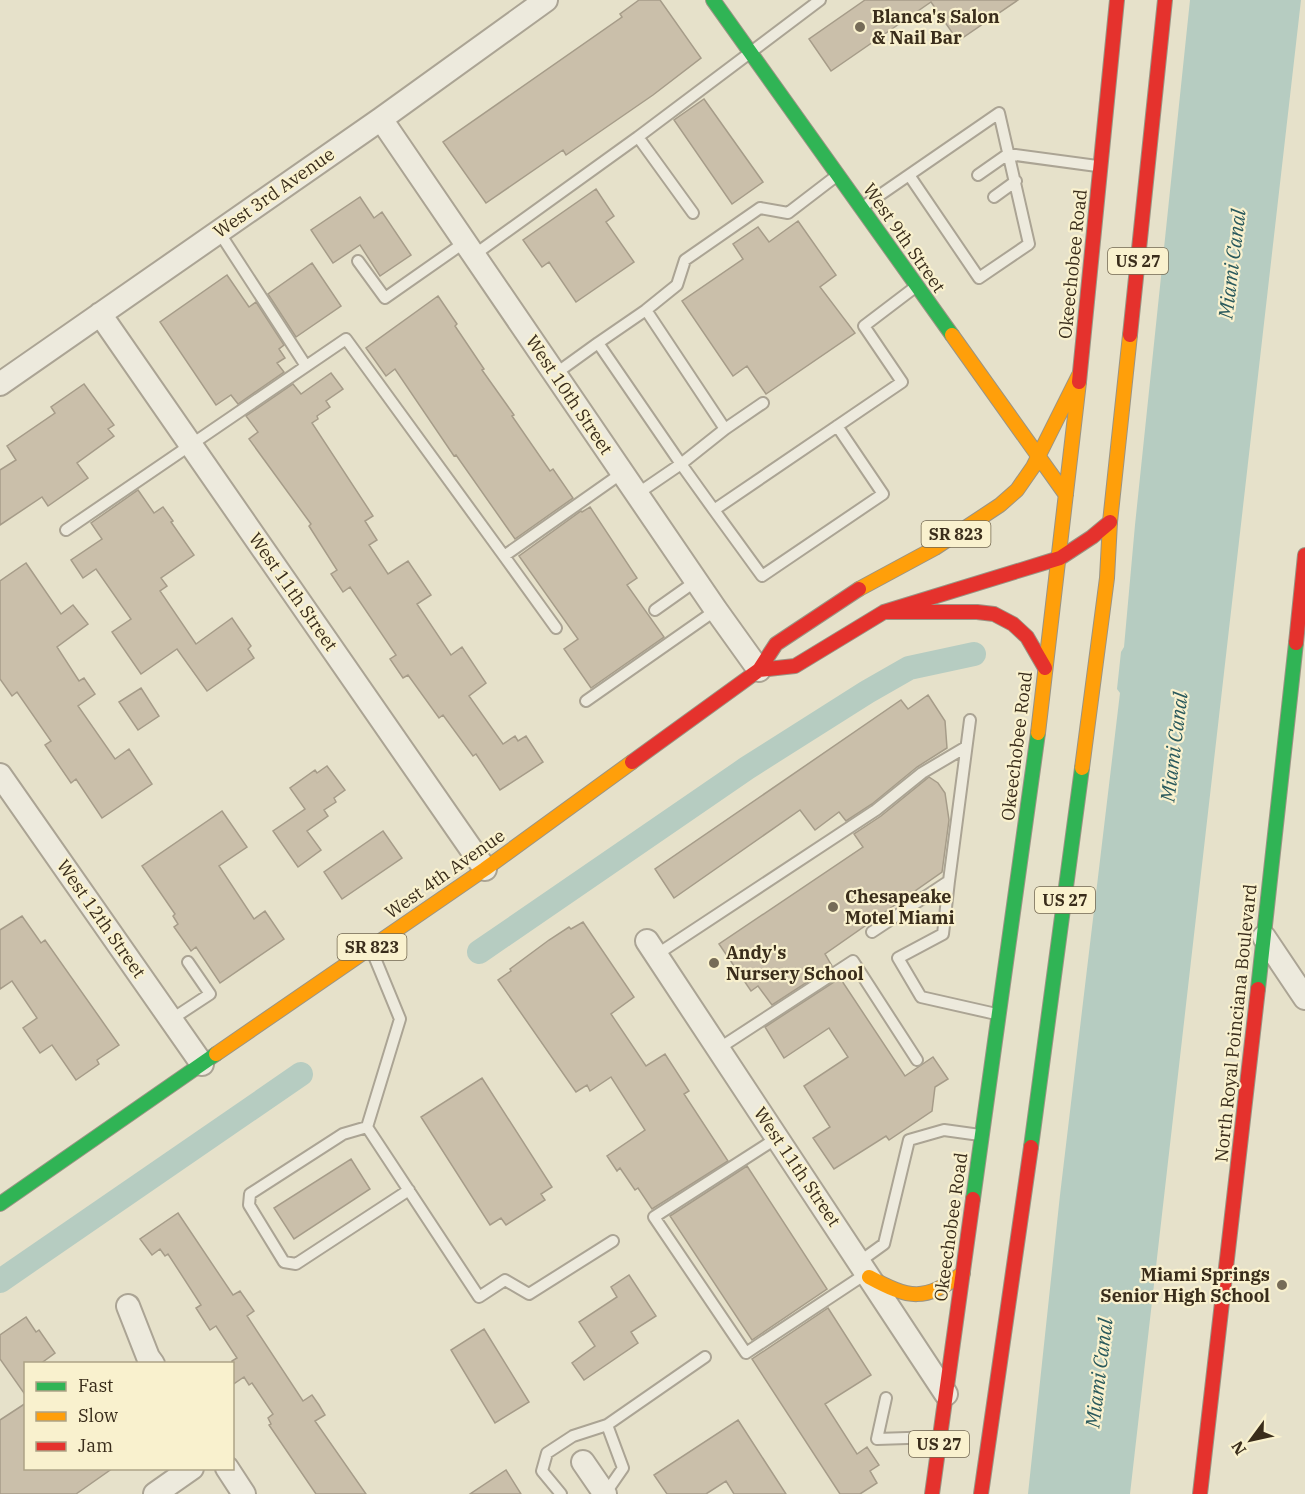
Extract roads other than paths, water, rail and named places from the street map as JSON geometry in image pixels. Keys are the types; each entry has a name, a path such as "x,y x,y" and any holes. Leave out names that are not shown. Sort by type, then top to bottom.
{"main road":[{"name":"West 9th Street","path":"714,0 1077,512"},
{"name":"Okeechobee Road","path":"932,1494 940,1437 951,1402 963,1273 1059,558 1081,370 1117,0"},
{"name":"US 27","path":"981,1493 1047,1039 1107,578 1110,522 1165,0"},
{"name":"West 4th Avenue","path":"0,1204 485,869 759,670 776,644 856,590 935,548 1000,505 1017,490 1038,458 1081,370"},
{"name":"West 4th Avenue","path":"759,670 795,666 884,612 1059,558 1090,533 1110,522"},
{"path":"1090,533 1107,578"},
{"name":"North Royal Poinciana Boulevard","path":"1200,1494 1305,555"},
{"path":"884,612 994,614 1013,624 1027,637 1045,668"},
{"path":"865,1271 895,1291 914,1296 931,1293 949,1285 963,1273"},
{"path":"974,1459 981,1493"}],"street":[{"name":"West 3rd Avenue","path":"0,384 546,0"},
{"name":"West 10th Street","path":"381,118 759,670"},
{"name":"West 11th Street","path":"100,314 485,869"},
{"name":"West 12th Street","path":"0,775 202,1064"},
{"path":"1264,937 1305,998"},
{"name":"West 11th Street","path":"651,948 951,1402"},
{"path":"128,1306 152,1362"},
{"path":"583,1462 604,1494"},
{"path":"155,1494 189,1470"},
{"path":"228,1470 244,1494"}],"lane":[{"path":"358,261 385,298 469,248 638,137 820,0"},
{"path":"861,208 999,113 1029,244 979,278 951,229 909,175"},
{"path":"638,137 693,213"},
{"path":"978,175 1008,154 1101,167"},
{"path":"555,374 678,285 685,260 760,208 788,213 838,175"},
{"path":"994,197 1016,181"},
{"path":"219,232 306,366"},
{"path":"714,510 902,382 864,326 916,286"},
{"path":"646,310 725,429"},
{"path":"66,530 346,339 556,628"},
{"path":"598,343 762,576 883,494 837,426"},
{"path":"637,494 763,403"},
{"path":"504,555 622,473"},
{"path":"655,610 696,581"},
{"path":"586,701 716,610"},
{"path":"970,720 943,934 898,958 921,997 999,1015"},
{"path":"651,948 876,810 922,773 966,747"},
{"path":"872,932 949,881"},
{"path":"371,948 400,1019 368,1126 479,1297 505,1280 529,1294 613,1241"},
{"path":"718,1049 853,961 917,1060"},
{"path":"172,1019 210,994 188,963"},
{"path":"368,1126 344,1134 250,1194 249,1205 284,1262 296,1264 409,1190"},
{"path":"777,1138 654,1217 746,1353 865,1271 884,1244 909,1140 944,1130 982,1136"},
{"path":"561,1494 542,1471 547,1453 573,1436 607,1425 705,1357"},
{"path":"886,1398 877,1439 940,1437"},
{"path":"604,1494 623,1468 607,1425"}],"water":[{"name":"Miami Canal","path":"1190,0 1301,0 1130,1494 1028,1494 1060,1195 1120,693 1117,689 1121,652 1124,647"}],"waterway":[{"path":"479,952 747,768 867,692 909,668 974,654"},
{"path":"0,1281 301,1074"}],"place":[{"name":"Blanca's Salon & Nail Bar","path":"860,27"},
{"name":"Chesapeake Motel Miami","path":"833,907"},
{"name":"Andy's Nursery School","path":"714,963"},
{"name":"Miami Springs Senior High School","path":"1282,1285"}]}
